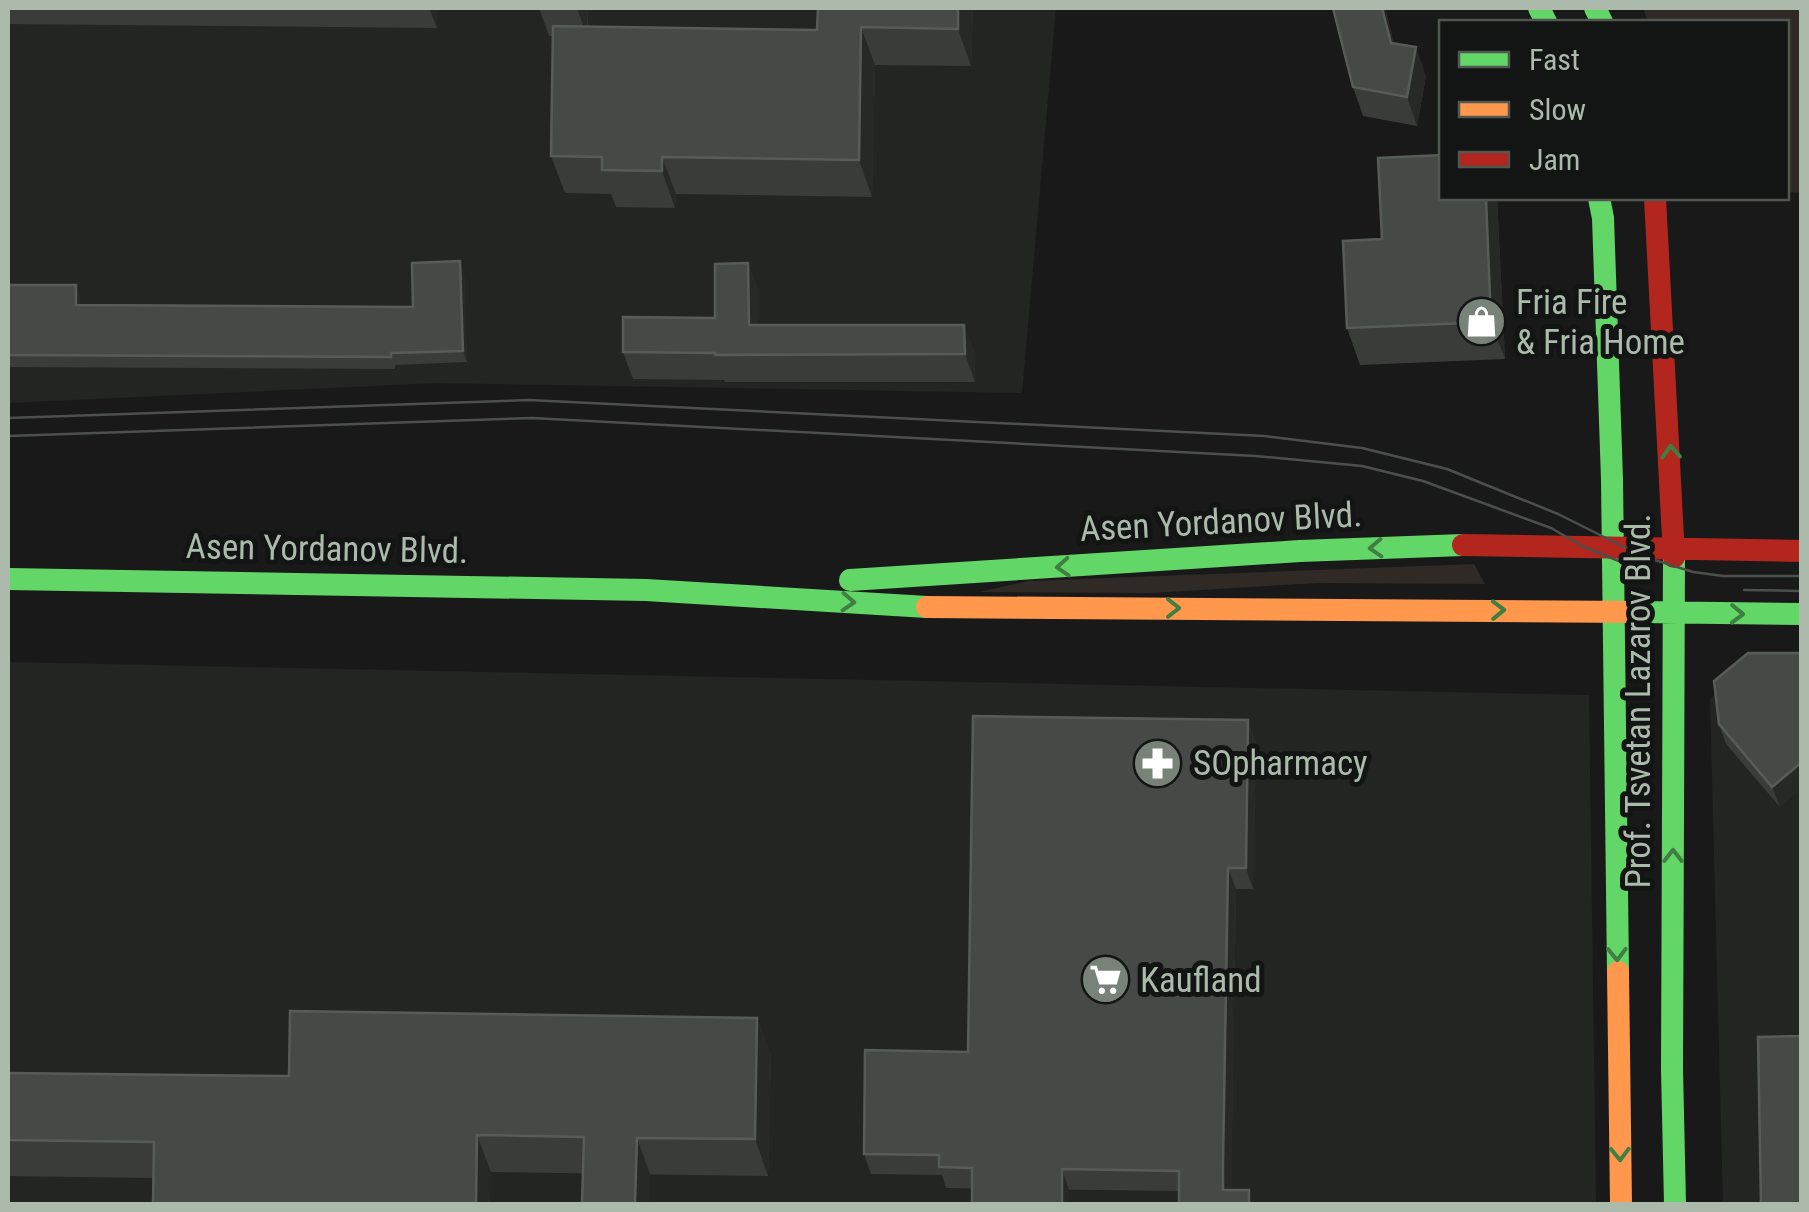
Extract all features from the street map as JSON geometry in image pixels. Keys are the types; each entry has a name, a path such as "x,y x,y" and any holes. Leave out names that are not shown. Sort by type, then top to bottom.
{"main road":[{"name":"Prof. Tsvetan Lazarov Blvd.","path":"1599,200 1612,469 1622,1204"},
{"name":"Prof. Tsvetan Lazarov Blvd.","path":"1656,200 1674,549 1675,1204"},
{"name":"Asen Yordanov Blvd.","path":"646,590 1451,544 1802,551"},
{"name":"Asen Yordanov Blvd.","path":"8,579 646,590 926,607 1802,614"}],"shaded area":[{"path":"8,8 1056,8 1022,393 436,383 8,403"},
{"path":"1643,8 1801,8 1801,193 1789,192 1789,20 1647,20"},
{"path":"1474,564 1485,584 1318,583 1151,593 979,592 1028,581"},
{"path":"8,662 1589,695 1596,1204 8,1204"},
{"path":"1750,664 1801,664 1801,1204 1723,1204 1710,699"}],"building":[{"path":"818,8 958,8 958,29 861,27 859,160 662,157 662,171 602,170 602,157 551,156 553,26 817,30"},
{"path":"1333,8 1382,8 1391,43 1416,47 1407,97 1353,87"},
{"path":"1439,155 1439,200 1486,200 1491,322 1347,328 1343,241 1382,239 1378,158"},
{"path":"460,261 463,351 391,353 391,357 8,355 8,285 76,285 76,305 413,307 412,263"},
{"path":"748,263 749,325 964,325 965,354 623,352 623,317 715,318 715,264"},
{"path":"1748,653 1802,653 1802,762 1772,787 1719,724 1714,681"},
{"name":"Kaufland","path":"973,716 1248,720 1246,868 1228,868 1223,1190 1249,1190 1249,1204 1179,1204 1179,1171 1062,1169 1062,1204 972,1204 972,1168 939,1167 939,1155 864,1154 865,1050 968,1052"},
{"path":"290,1011 757,1018 755,1139 637,1138 635,1204 582,1204 584,1137 477,1135 476,1204 153,1204 154,1142 8,1140 8,1073 289,1076"},
{"path":"1802,1036 1802,1204 1761,1204 1758,1037"}],"tram line":[{"path":"8,418 529,400 1264,436 1362,448 1447,469 1558,514 1642,556 1693,572 1802,576"},
{"path":"8,436 532,418 1256,456 1362,466 1423,481 1551,528 1584,547 1641,570"},
{"path":"1744,590 1802,591"}],"traffic: fast":[{"path":"1539,8 1545,20"},
{"path":"1595,8 1601,20"},
{"path":"1599,200 1612,479 1618,972"},
{"path":"850,580 1300,551 1463,545"},
{"path":"1674,557 1675,1204"},
{"path":"8,579 646,590 927,607"},
{"path":"1639,612 1802,614"}],"traffic: slow":[{"path":"927,607 1639,612"},
{"path":"1618,972 1621,1204"}],"traffic: jam":[{"path":"1655,200 1674,557"},
{"path":"1463,545 1802,551"}],"place":[{"name":"Fria Fire & Fria Home","path":"1481,322"},
{"name":"SOpharmacy","path":"1158,763"},
{"name":"Kaufland","path":"1105,980"}]}
